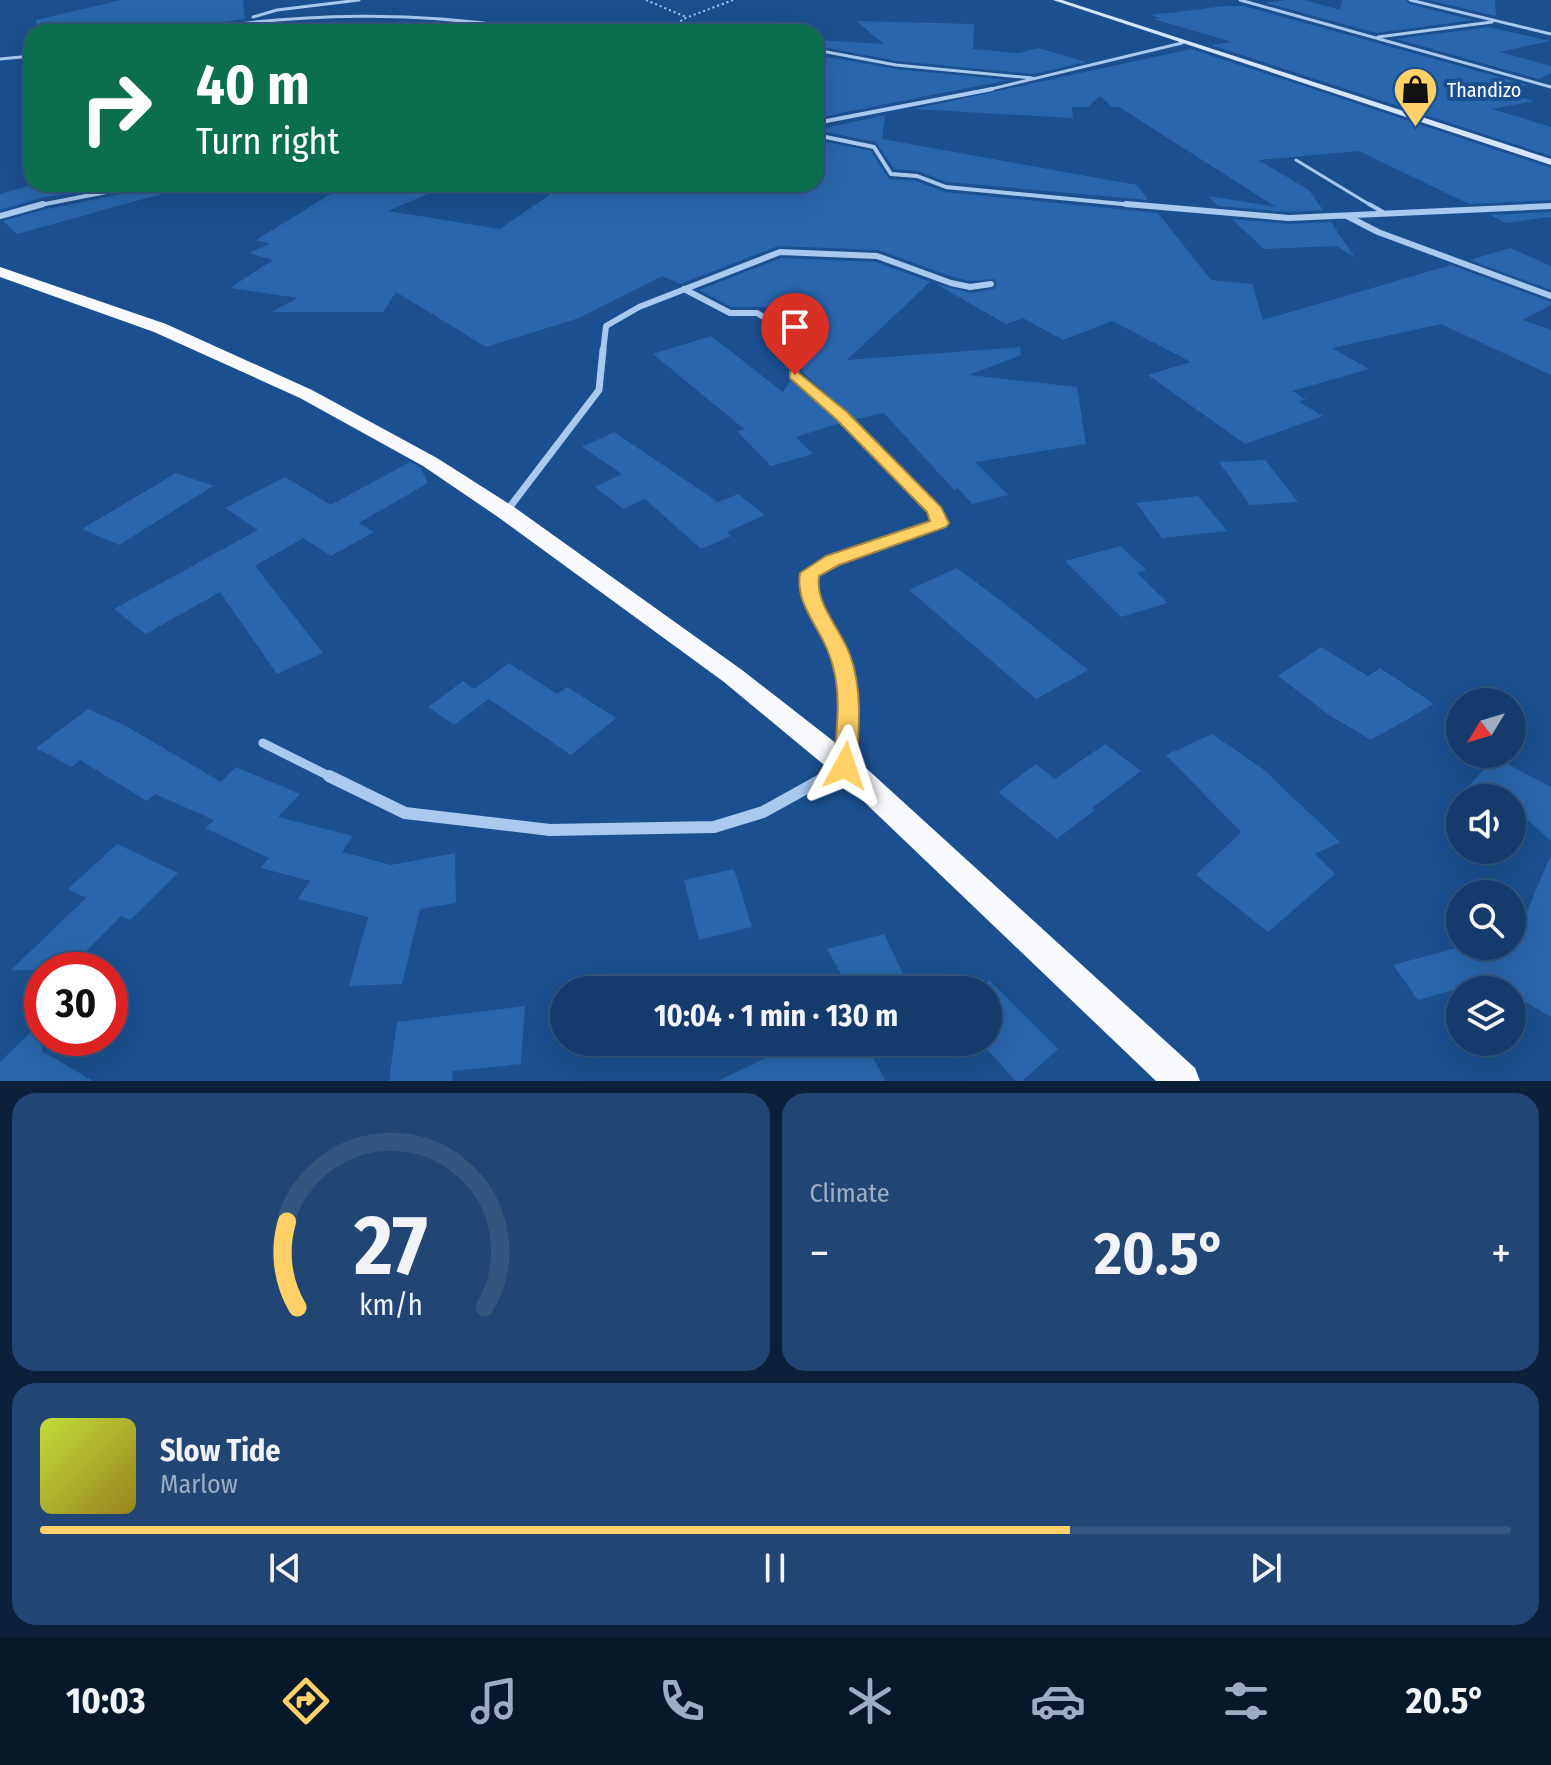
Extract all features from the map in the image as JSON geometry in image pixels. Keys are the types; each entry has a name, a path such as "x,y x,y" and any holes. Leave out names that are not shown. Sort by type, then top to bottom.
{"highway":[{"path":"0,272 160,328 306,394 430,462 506,512 733,676 845,766 1182,1081"}],"main road":[{"path":"1056,0 1551,162"}],"street":[{"path":"224,24 277,10 359,0"},
{"path":"1240,0 1551,87"},
{"path":"1410,0 1551,34"},
{"path":"240,21 338,17 485,24"},
{"path":"1374,38 1497,21"},
{"path":"824,121 855,113 954,98 1182,43"},
{"path":"824,52 896,65 1036,79"},
{"path":"0,59 24,57"},
{"path":"824,136 867,143 874,147 891,174 917,176 946,187 1063,196 1195,212 1289,218 1551,206"},
{"path":"0,216 41,204 105,192"},
{"path":"1347,216 1378,232 1551,296"},
{"path":"506,512 599,390 606,326 639,307 780,252 877,256 951,283 970,287 991,284"},
{"path":"263,743 405,813 550,830 714,827 763,812 845,766 850,710 840,656 807,590 810,573 832,560 940,523 935,510 842,416 795,375 799,339 757,313 730,313 684,289"}],"lane":[{"path":"1296,160 1383,212"}],"path":[{"path":"646,0 687,17"},
{"path":"678,24 687,17 733,0"}],"building":[{"path":"121,0 243,0 245,19 209,24 37,24 36,20"},
{"path":"1304,0 1340,10 1342,0 1406,0 1409,4 1473,20 1376,33 1266,3"},
{"path":"1429,0 1495,0 1496,16"},
{"path":"1244,6 1528,85 1502,92 1534,101 1492,109 1551,127 1551,156 1211,45 1232,42 1154,19 1161,18 1151,15"},
{"path":"856,21 974,24 973,49 1019,53 1038,48 1086,62 1034,74 897,61 824,47 824,40 884,44"},
{"path":"1489,27 1550,41 1499,52 1551,66 1551,73 1539,79 1396,39"},
{"path":"1191,49 1551,168 1551,200 1469,204 1359,151 1258,160 1309,190 1323,210 1289,212 1218,206 1208,196 1276,207 1119,107 1112,107 1100,96 1088,107 1072,107 1073,118 914,109"},
{"path":"824,56 896,69 1008,80 824,116"},
{"path":"885,115 882,139 1137,185 1148,200 947,182 918,171 894,169 876,142 824,132 824,128"},
{"path":"824,142 871,151 889,179 916,181 945,192 1158,213 1211,280 1252,284 1263,320 1451,265 1551,302 1551,305 1523,320 1551,330 1551,375 1441,324 1332,348 1369,369 1292,391 1306,399 1299,402 1323,416 1245,444 1148,375 1191,362 1112,321 1063,340 1023,318 1006,324 936,284 971,293 994,289 997,284 994,279 970,281 953,277 878,250 778,246 680,284 662,276 579,318 486,347 396,292 383,312 271,312 298,298 230,288 273,260 249,253 270,244 256,240 334,192 432,192 388,211 500,229 553,192 824,192"},
{"path":"24,187 24,192 75,192 0,210 0,194"},
{"path":"133,192 165,193 17,234 3,221"},
{"path":"1551,212 1551,217 1505,223 1490,215"},
{"path":"1232,219 1289,224 1331,222 1355,258 1337,246 1264,249"},
{"path":"1510,248 1551,266 1551,290 1470,260"},
{"path":"781,258 876,262 930,282 847,360 1020,347 1021,355 969,375 1077,387 1086,444 975,462 1008,495 972,504 958,488 954,490 884,413 855,419 802,372 803,361 818,338 765,307 732,307 699,290"},
{"path":"711,336 783,392 791,380 840,423 796,437 813,454 771,466 737,431 744,429 653,354"},
{"path":"614,432 718,502 738,494 765,515 727,532 731,536 701,549 645,499 623,509 595,487 622,474 582,447"},
{"path":"1265,460 1298,502 1250,505 1219,462"},
{"path":"410,462 420,467 428,483 359,523 374,532 331,556 303,538 255,566 323,653 277,674 220,592 146,634 114,609 258,530 225,508 285,477 331,505"},
{"path":"176,473 213,486 119,545 82,529"},
{"path":"1198,496 1227,531 1162,538 1136,503"},
{"path":"1121,546 1146,570 1137,573 1168,603 1121,617 1065,561"},
{"path":"957,568 1088,670 1036,699 909,590"},
{"path":"1321,647 1368,676 1380,668 1434,704 1371,740 1329,715 1278,676"},
{"path":"509,663 557,694 567,687 616,718 571,755 489,699 454,725 428,707 463,681 474,689"},
{"path":"88,709 126,726 221,782 236,767 300,794 278,817 353,836 342,852 391,865 455,853 456,903 420,909 402,984 349,986 368,917 298,899 310,881 261,868 269,858 205,828 214,820 155,794 147,801 80,760 72,767 36,748"},
{"path":"1212,734 1263,769 1340,842 1315,854 1335,874 1268,932 1196,875 1241,832 1166,755"},
{"path":"1105,744 1141,771 1057,839 998,792 1036,764 1055,779"},
{"path":"1485,768 1515,768 1551,787 1551,841 1526,819 1526,784 1471,784"},
{"path":"117,844 178,873 130,920 121,916 85,952 30,952 86,898 68,889"},
{"path":"1551,855 1551,1017 1526,1002 1526,976 1446,976 1446,992 1418,1000 1393,965 1446,951 1446,960 1526,960 1526,913"},
{"path":"734,869 752,927 699,940 684,880"},
{"path":"884,934 904,976 842,976 827,949"},
{"path":"24,958 24,970 11,970"},
{"path":"1002,993 1058,1049 1022,1081 1016,1081 993,1056 1002,1056"},
{"path":"525,1006 521,1064 453,1071 452,1081 389,1081 397,1022"},
{"path":"24,1039 24,1056 50,1056 93,1081 0,1081 0,1062"},
{"path":"770,1056 872,1056 886,1081 718,1081"}],"place":[{"name":"Thandizo","path":"1416,129"}],"route":[{"path":"795,375 842,416 875,453 935,510 940,523 832,560 810,573 807,590 840,656 850,710 845,766"}]}
